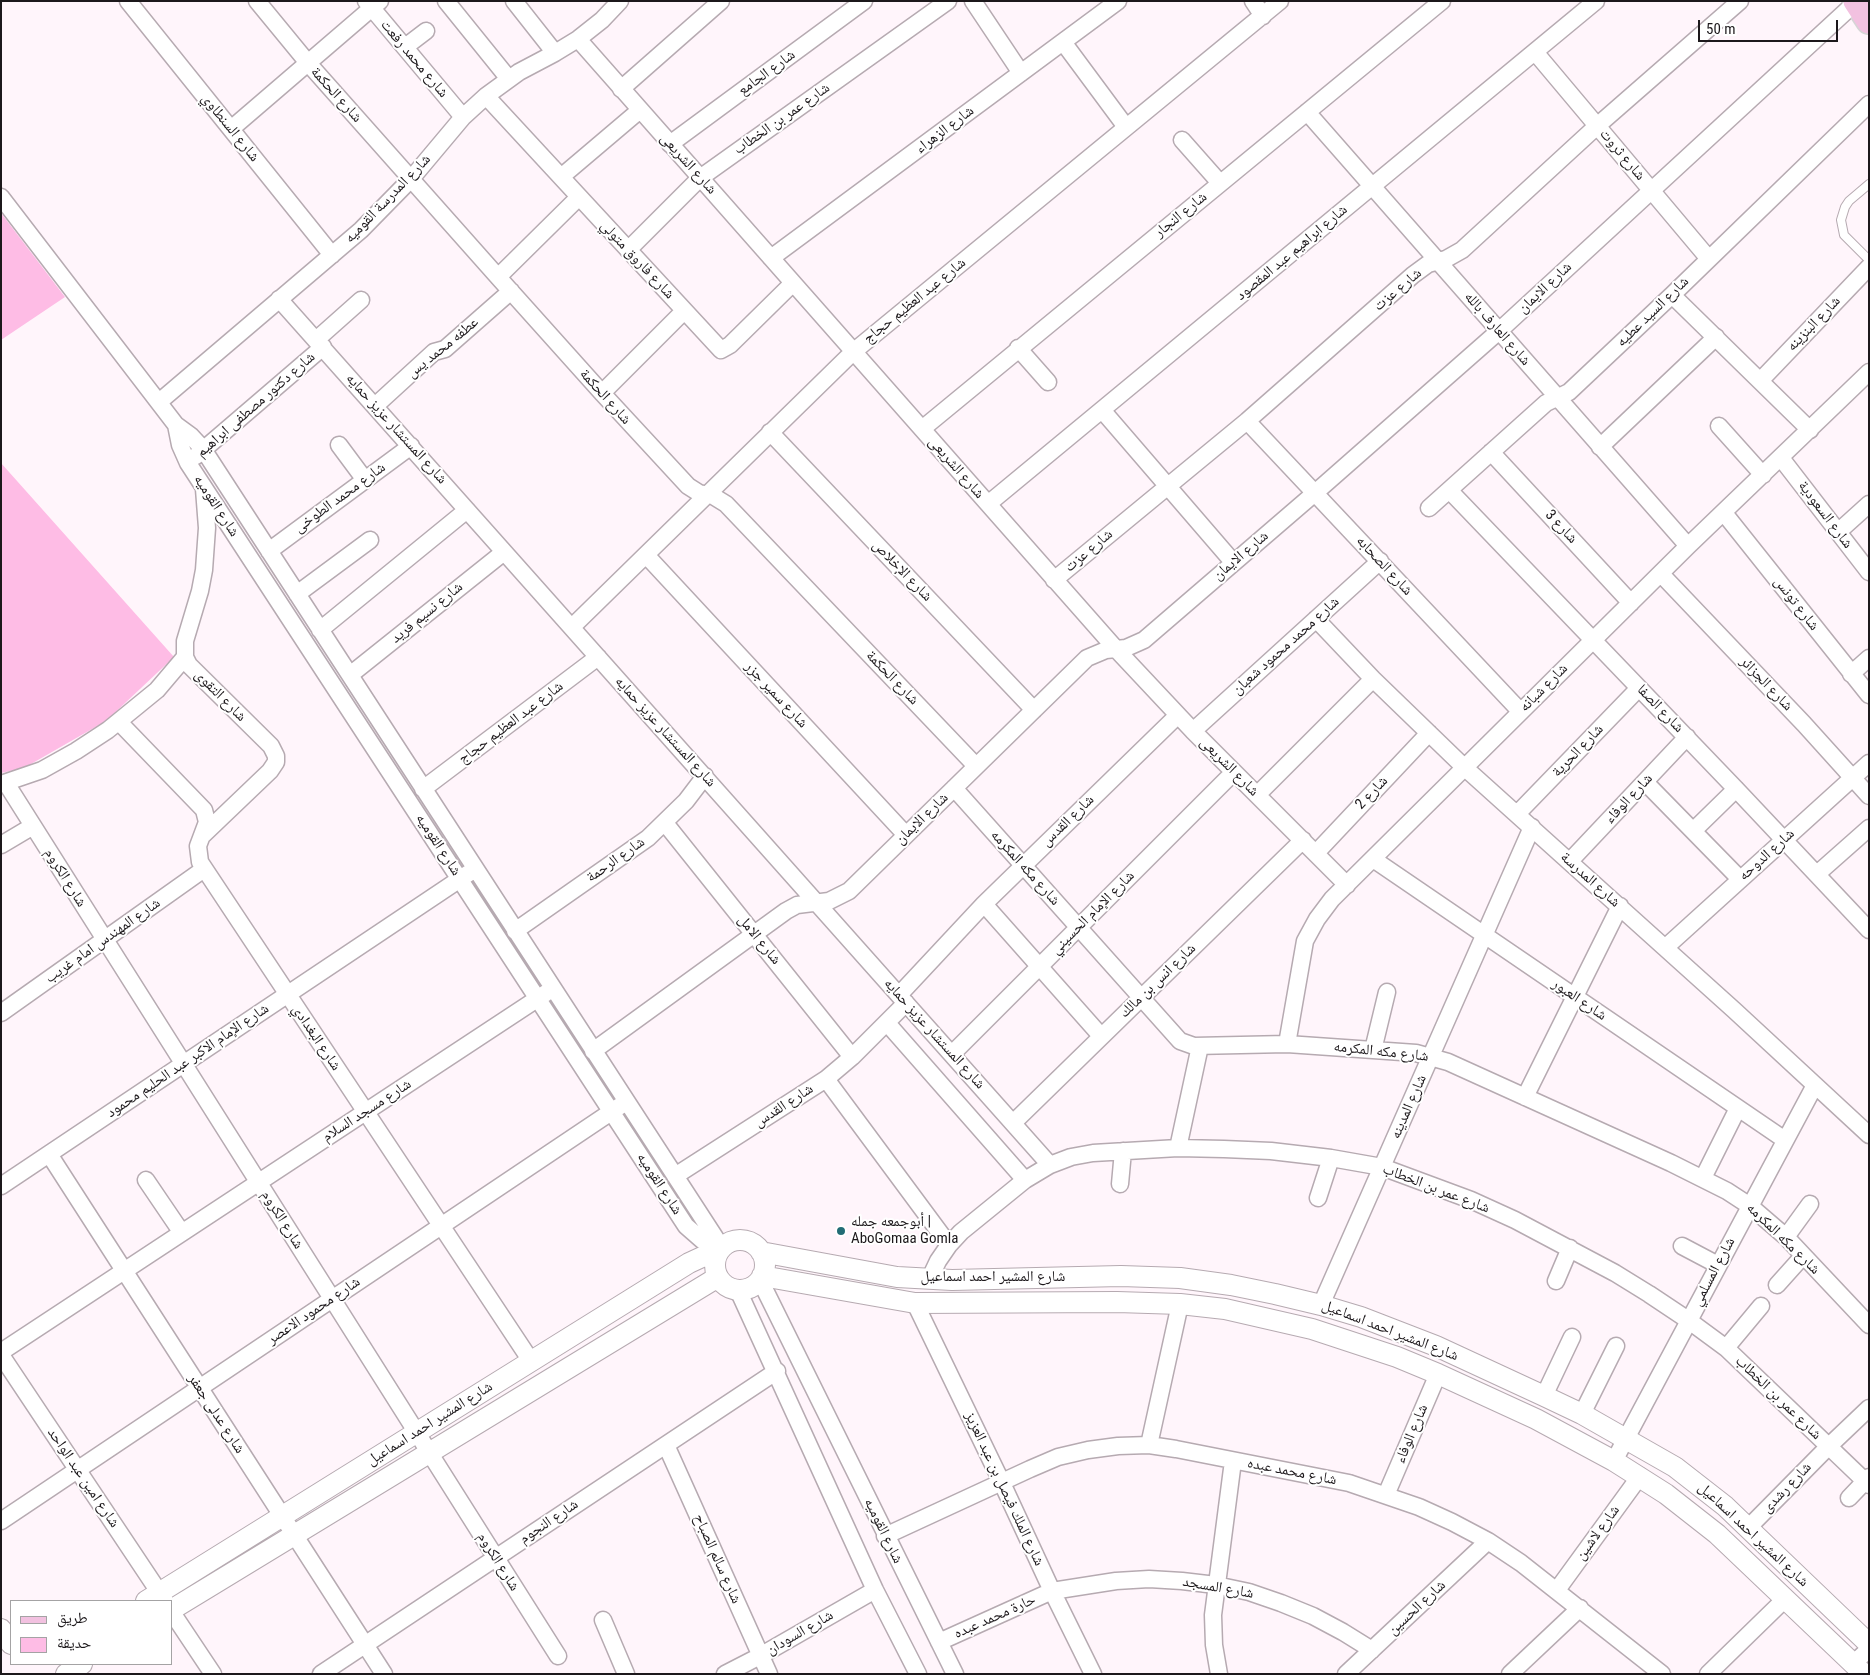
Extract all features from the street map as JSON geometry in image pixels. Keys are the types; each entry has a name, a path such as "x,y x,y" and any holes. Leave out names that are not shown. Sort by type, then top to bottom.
{"main road":[{"path":"1856,1 1869,21"}],"street":[{"name":"شارع السنطاوي","path":"128,1 332,255"},
{"name":"شارع الحكمة","path":"257,1 308,63 498,277 688,486 693,490 713,496 726,504 976,766"},
{"path":"446,1 509,79"},
{"path":"514,1 556,53"},
{"name":"شارع المدرسة القوميه","path":"159,402 361,230 411,179 463,117 486,96 509,79 578,39 602,20 620,1"},
{"path":"621,89 721,1"},
{"name":"شارع الجامع","path":"670,144 864,1"},
{"name":"شارع عمر بن الخطاب","path":"628,250 700,178 948,1"},
{"path":"973,1 1021,73"},
{"name":"شارع الزهراء","path":"771,258 1118,1"},
{"path":"1253,1 1263,16"},
{"name":"شارع عبد العظيم حجاج","path":"572,627 853,352 1280,1"},
{"name":"شارع النجار","path":"922,429 1018,348 1442,1"},
{"name":"شارع ابراهيم عبد المقصود","path":"988,504 1596,1"},
{"name":"شارع عزت","path":"1054,580 1247,421 1413,275 1428,264 1454,255 1462,250 1598,126 1740,1"},
{"name":"شارع الايمان","path":"592,1050 796,905 819,903 849,891 1087,658 1106,650 1135,644 1144,640 1499,331 1856,1"},
{"path":"231,129 308,63 372,4"},
{"name":"شارع محمد رفعت","path":"372,4 405,48 463,117"},
{"path":"405,48 426,30"},
{"name":"شارع الشريعى","path":"578,39 1116,649 1192,731 1347,884"},
{"path":"1063,42 1126,127"},
{"name":"شارع ثروت","path":"1535,52 1709,259"},
{"name":"شارع فاروق متولي","path":"486,96 721,350 730,345 793,283"},
{"name":"شارع السيد عطيه","path":"1429,508 1546,403 1569,392 1869,104"},
{"path":"561,177 640,110"},
{"name":"شارع العارف بالله","path":"1307,112 1688,546"},
{"path":"1182,140 1220,183"},
{"name":"شارع القوميه","path":"1,197 176,425 204,449 552,989 675,1176 719,1251"},
{"path":"498,277 579,198"},
{"name":"شارع البنزينه","path":"1760,381 1869,267"},
{"name":"عطفه محمد يس","path":"375,406 434,352 445,350 511,291"},
{"path":"1672,295 1810,430"},
{"name":"شارع المستشار عزيز حمايه","path":"280,299 1050,1165"},
{"name":"شارع دكتور مصطفى ابراهيم","path":"188,462 320,344 362,300"},
{"path":"602,393 684,311"},
{"path":"1600,447 1716,337"},
{"path":"1018,348 1048,382"},
{"name":"شارع شبانه","path":"1287,1044 1306,941 1324,909 1520,711 1869,372"},
{"path":"1102,410 1233,562"},
{"name":"شارع الصحابه","path":"1247,421 1316,492 1520,711"},
{"name":"شارع القوميه","path":"176,425 180,445 188,462 686,1226 719,1251"},
{"path":"1719,426 1763,475"},
{"name":"شارع الإخلاص","path":"770,432 1034,710"},
{"path":"340,445 365,480"},
{"name":"شارع محمد الطوخى","path":"269,551 411,446"},
{"name":"شارع 3","path":"1491,452 1631,603"},
{"name":"شارع السعودية","path":"1781,458 1869,572"},
{"name":"شارع التقوى","path":"200,839 270,771 276,762 276,756 271,746 190,665 185,657 185,641 200,591 204,563 207,528 204,486"},
{"name":"شارع الصفا","path":"1449,490 1687,737 1869,930"},
{"path":"1838,532 1869,504"},
{"path":"320,630 468,510"},
{"name":"شارع تونس","path":"1724,513 1869,696"},
{"path":"297,594 370,540"},
{"name":"شارع نسيم فريد","path":"350,675 504,552"},
{"name":"شارع سمير جزر","path":"646,555 906,835"},
{"name":"شارع محمد محمود شعبان","path":"1192,731 1380,561"},
{"name":"شارع الجزائر","path":"1660,574 1869,796"},
{"name":"شارع المدرسة","path":"1316,619 1372,679 1464,767 1666,947 1869,1136"},
{"path":"3,784 42,770 76,752 119,722 157,690 185,657"},
{"name":"شارع عبد العظيم حجاج","path":"423,789 598,657"},
{"path":"1852,674 1869,658"},
{"path":"1258,795 1372,679"},
{"name":"شارع الحرية","path":"1516,814 1639,688"},
{"name":"شارع القدس","path":"675,1176 826,1079 852,1057 887,1023 903,999 984,904 1178,715"},
{"name":"شارع البغدادي","path":"119,722 204,810 207,822 200,839 198,854 204,869 531,1361"},
{"name":"شارع 2","path":"1316,853 1429,733"},
{"name":"شارع الوفاء","path":"1570,862 1687,737"},
{"name":"شارع الدوحه","path":"1666,947 1869,763"},
{"name":"شارع الإمام الحسيني","path":"952,1054 1234,772"},
{"name":"شارع الرحمة","path":"515,931 648,838 686,801 705,776"},
{"path":"1645,782 1740,879"},
{"name":"شارع الكروم","path":"3,784 33,826 558,1656"},
{"name":"شارع مكه المكرمه","path":"954,788 1180,1041 1187,1045 1200,1046 1287,1044 1416,1053 1431,1056 1526,1097 1703,1178 1727,1191 1750,1206 1786,1237 1869,1326"},
{"path":"1693,831 1736,789"},
{"name":"شارع الامل","path":"665,823 852,1057"},
{"path":"1,845 33,826"},
{"name":"شارع المدينه","path":"1321,1305 1532,827"},
{"path":"1817,874 1869,828"},
{"name":"شارع انس بن مالك","path":"1013,1123 1303,840"},
{"name":"شارع العبور","path":"1373,859 1785,1140"},
{"name":"شارع المهندس امام غريب","path":"1,1013 204,869"},
{"name":"شارع الإمام الاكبر عبد الحليم محمود","path":"1,1186 475,869"},
{"path":"984,904 1101,1036"},
{"path":"1526,1097 1620,906"},
{"name":"شارع مسجد السلام","path":"1,1354 552,989"},
{"path":"1373,1050 1387,992"},
{"path":"887,1023 1025,1180"},
{"path":"1178,1148 1200,1046"},
{"path":"826,1079 949,1245"},
{"name":"شارع المسلمي","path":"1614,1460 1816,1085"},
{"name":"شارع محمود الاعصر","path":"1,1521 626,1102"},
{"path":"1703,1178 1738,1108"},
{"name":"شارع عمر بن الخطاب","path":"930,1278 938,1261 961,1232 1025,1180 1050,1165 1071,1157 1123,1151 1178,1148 1271,1151 1331,1158 1382,1167 1471,1200 1515,1220 1615,1273 1688,1320 1726,1348 1867,1481"},
{"path":"1120,1184 1123,1151"},
{"name":"شارع عدلى جعفر","path":"49,1154 384,1674"},
{"path":"1318,1198 1331,1158"},
{"path":"146,1180 182,1233"},
{"path":"1786,1237 1810,1204"},
{"path":"739,1240 752,1243 761,1252 765,1264 761,1278 750,1288 738,1290 730,1288 718,1277 715,1269 719,1251 733,1241 739,1240"},
{"path":"1682,1246 1718,1265"},
{"path":"1556,1281 1570,1248"},
{"name":"شارع المشير احمد اسماعيل","path":"157,1599 282,1516 688,1263 719,1251"},
{"name":"شارع المشير احمد اسماعيل","path":"761,1252 897,1277 952,1280 1121,1276 1180,1278 1231,1284 1321,1305 1360,1317 1436,1346 1582,1414 1675,1467 1695,1481 1753,1533 1869,1644"},
{"path":"1777,1286 1803,1256"},
{"name":"شارع المشير احمد اسماعيل","path":"172,1610 718,1277"},
{"name":"شارع القوميه","path":"761,1278 885,1536 955,1674"},
{"name":"شارع المشير احمد اسماعيل","path":"761,1278 915,1303 1117,1302 1180,1304 1225,1309 1312,1329 1355,1342 1438,1374 1536,1419 1614,1460 1640,1476 1692,1514 1740,1556 1859,1669"},
{"name":"شارع القوميه","path":"738,1290 777,1371 875,1590 918,1674"},
{"name":"شارع الملك فيصل بن عبد العزيز","path":"915,1303 1093,1674"},
{"path":"1149,1444 1180,1304"},
{"path":"1726,1348 1761,1306"},
{"path":"1544,1396 1572,1337"},
{"path":"1582,1414 1616,1346"},
{"name":"شارع امين عبد الواحد","path":"1,1354 77,1470 157,1599"},
{"name":"شارع النجوم","path":"321,1674 777,1371"},
{"name":"شارع الوفاء","path":"1386,1495 1438,1374"},
{"name":"شارع رشدى","path":"1753,1533 1828,1446 1869,1408"},
{"name":"شارع محمد عبده","path":"885,1536 1058,1458 1103,1448 1149,1444 1349,1483 1386,1495 1452,1522 1488,1541 1521,1563 1662,1674"},
{"name":"شارع سالم الصباح","path":"666,1445 769,1674"},
{"path":"1219,1674 1214,1645 1213,1615 1233,1461"},
{"name":"شارع لاشين","path":"1557,1590 1640,1476"},
{"path":"1849,1498 1867,1481"},
{"path":"1740,1556 1753,1533"},
{"name":"شارع الحسين","path":"1346,1674 1488,1541"},
{"name":"شارع المسجد","path":"1052,1591 1116,1581 1149,1579 1216,1585 1249,1592 1313,1616 1372,1650"},
{"name":"شارع السودان","path":"725,1674 875,1590"},
{"name":"حارة محمد عبده","path":"939,1642 1052,1591"},
{"path":"1708,1674 1785,1599"},
{"path":"1510,1674 1580,1608"},
{"path":"172,1612 214,1674"},
{"path":"603,1620 626,1674"},
{"path":"1,1629 10,1642"},
{"path":"1859,1669 1869,1649"},
{"path":"66,1674 80,1665"}],"lane":[{"path":"1869,184 1849,201 1841,220 1844,235 1869,260"}],"green space":[{"path":"1,213 65,297 1,340"},
{"path":"1,463 174,657 106,721 24,768 1,773"}],"place":[{"name":"أبوجمعه جمله | AboGomaa Gomla","path":"841,1231"}]}
